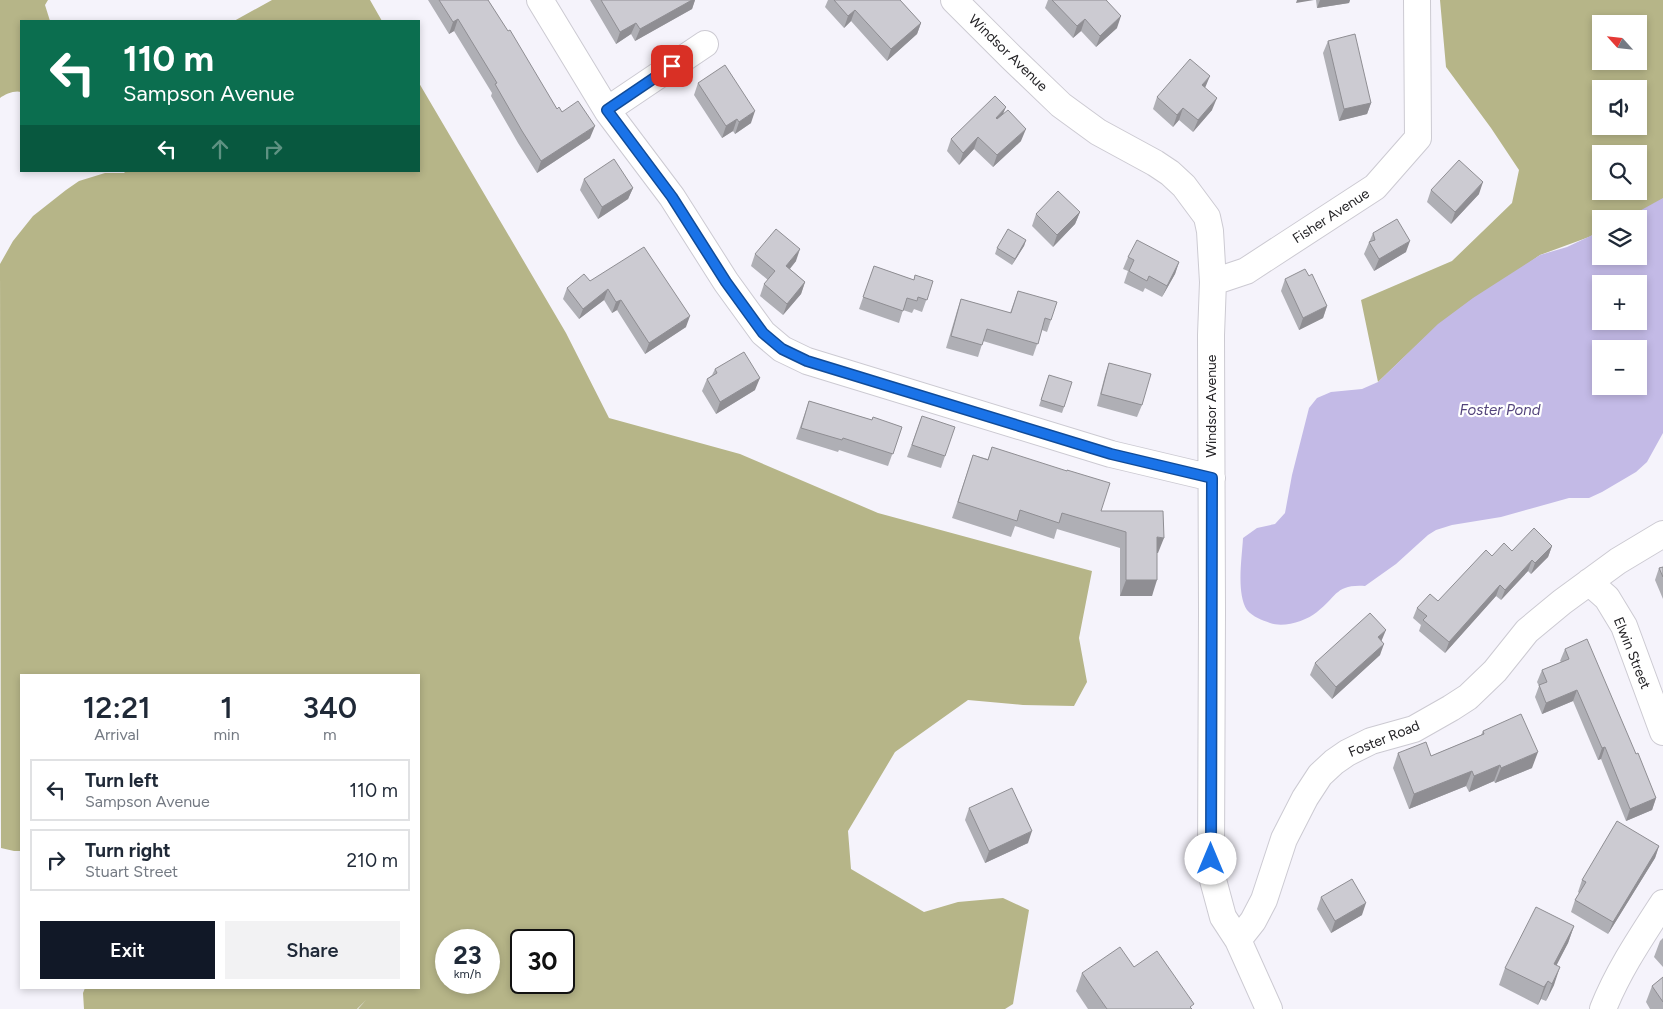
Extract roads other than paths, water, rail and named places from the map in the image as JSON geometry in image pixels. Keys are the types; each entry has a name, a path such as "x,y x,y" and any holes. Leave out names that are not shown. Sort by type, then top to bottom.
{"street":[{"path":"540,0 607,110 672,197 726,282 757,326 782,349 807,361 1111,454 1212,478"},
{"name":"Windsor Avenue","path":"954,0 1038,84 1078,118 1098,132 1156,163 1170,173 1184,186 1207,217 1210,231 1213,282 1211,335 1211,859 1213,880 1223,917 1238,940 1269,1009"},
{"name":"Fisher Avenue","path":"1213,282 1246,271 1375,187 1418,138 1417,0"},
{"path":"607,110 705,44"},
{"name":"Foster Road","path":"1238,940 1253,921 1261,905 1284,839 1305,798 1320,776 1334,762 1371,741 1414,729 1468,697 1495,671 1527,631 1618,561 1663,534"},
{"name":"Elwin Street","path":"1589,582 1607,598 1624,626 1663,732"},
{"path":"1603,1009 1630,955 1663,902"}],"water":[{"name":"Foster Pond","path":"1663,198 1663,433 1647,462 1636,472 1589,498 1569,498 1501,517 1452,525 1436,530 1396,564 1365,586 1342,589 1317,612 1301,621 1282,625 1270,623 1249,612 1244,603 1241,585 1243,538 1257,528 1275,524 1285,513 1292,475 1309,408 1317,398 1331,392 1362,389 1378,382 1438,324 1473,298 1540,255 1567,247 1592,235 1592,265 1647,265 1647,210 1641,210"}]}
